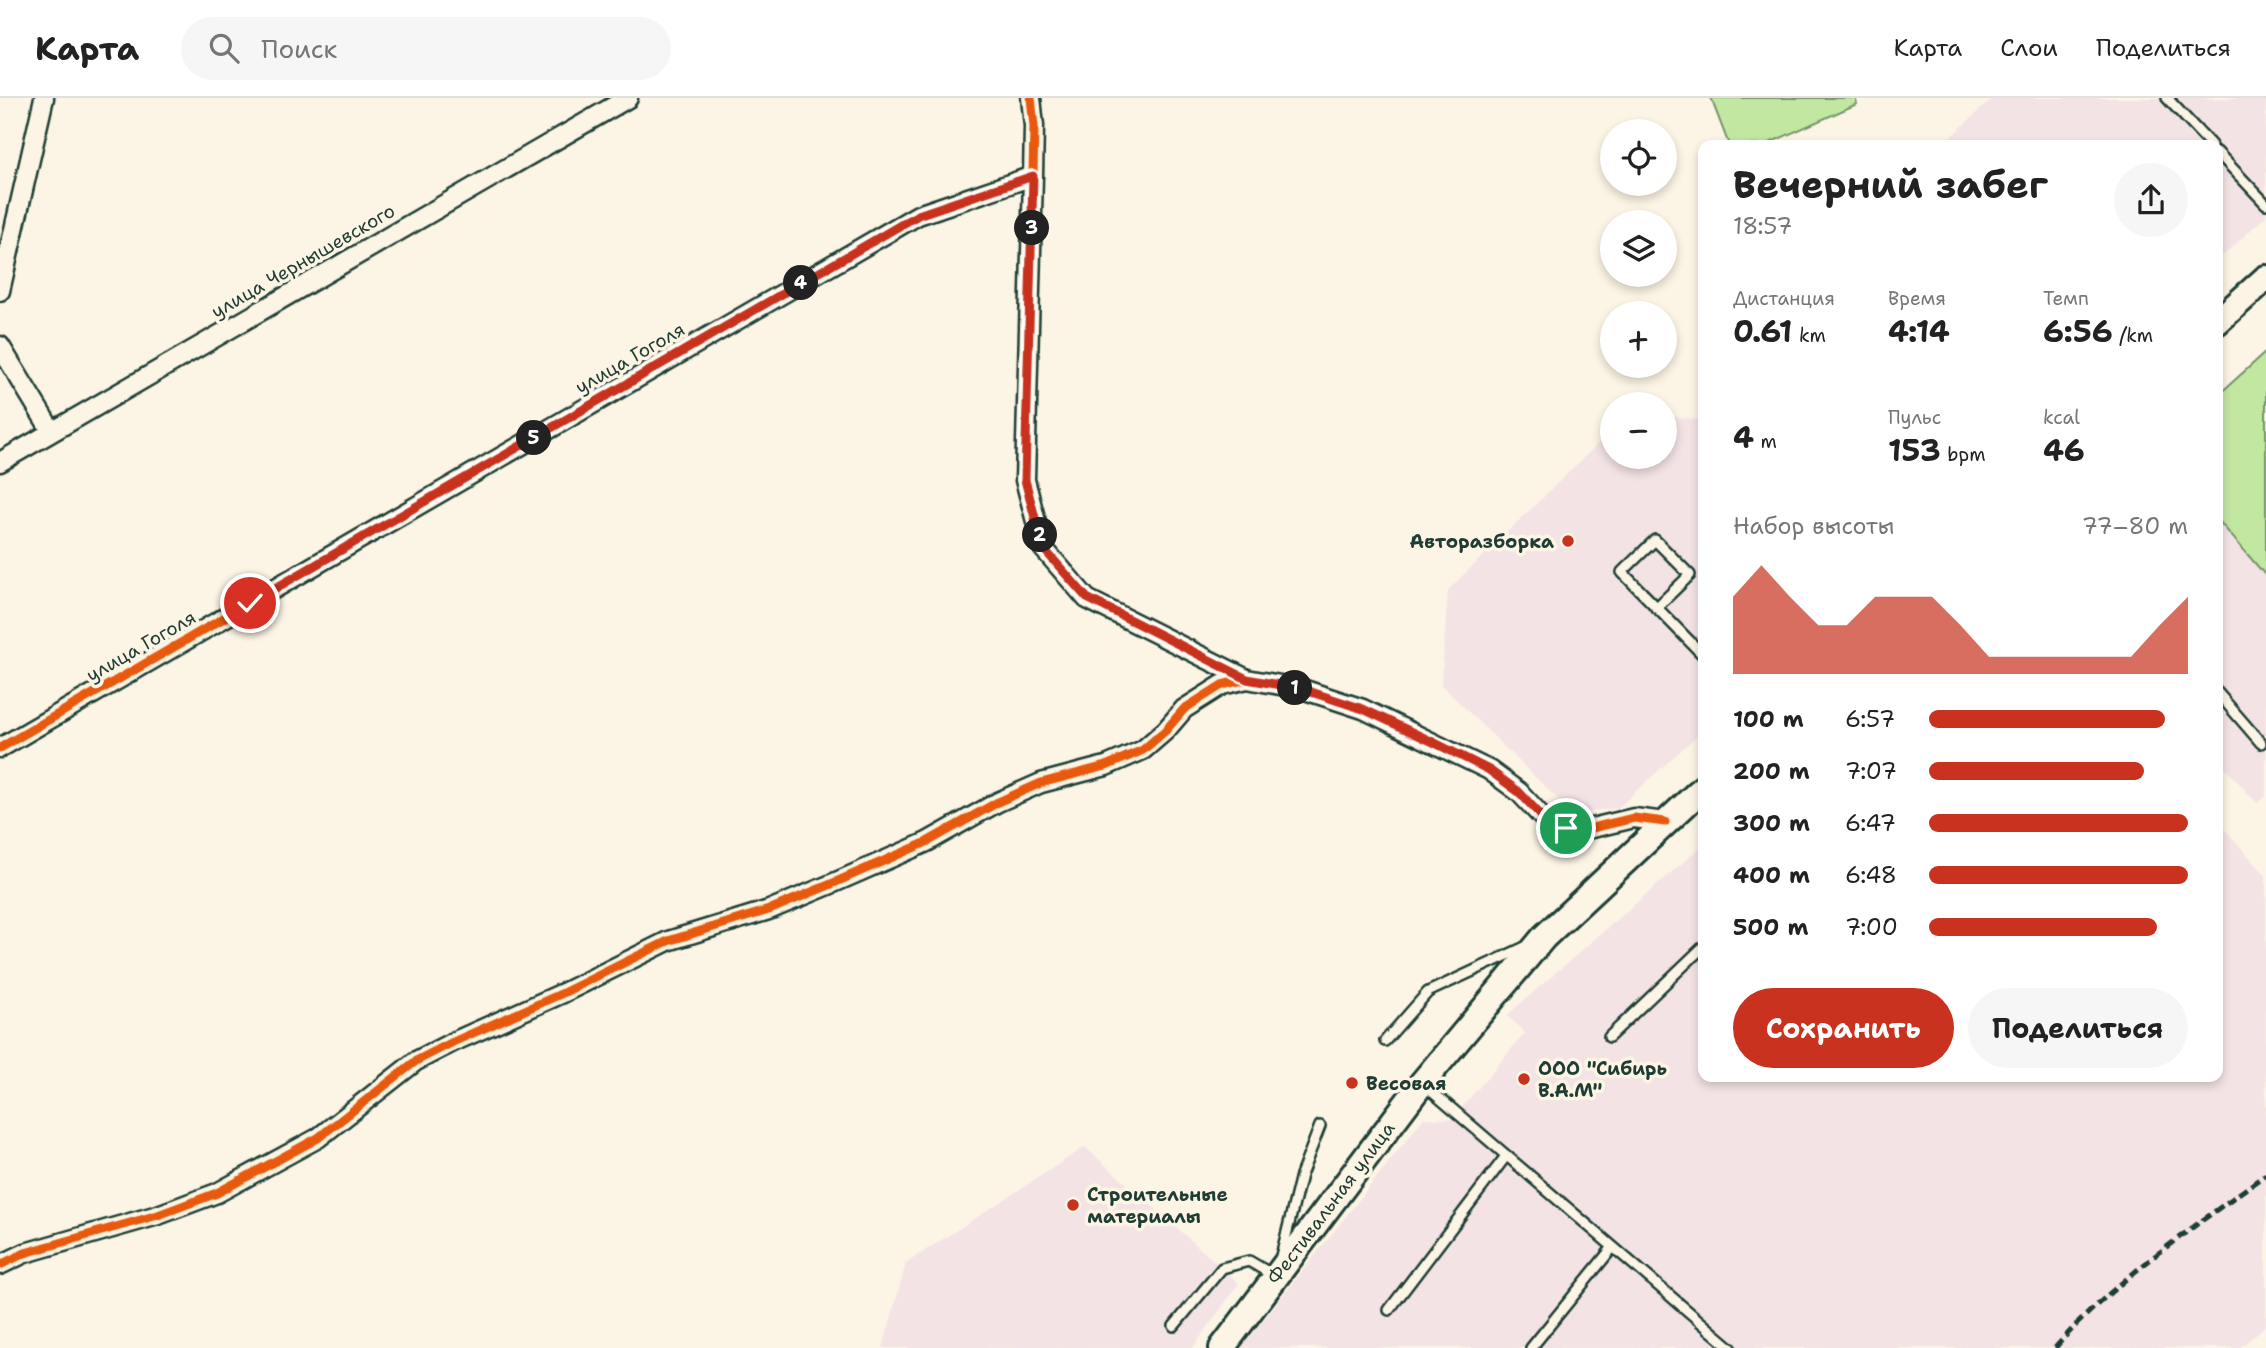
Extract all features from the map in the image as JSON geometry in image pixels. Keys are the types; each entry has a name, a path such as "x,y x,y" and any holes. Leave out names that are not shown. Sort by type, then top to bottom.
{"main road":[{"path":"2223,317 2266,278"},
{"name":"Фестивальная улица","path":"1222,1348 1422,1083 1544,937 1698,792"}],"street":[{"path":"0,291 44,98"},
{"name":"улица Чернышевского","path":"0,462 51,430 628,98"},
{"path":"1031,98 1034,126 1025,480 1043,548 1087,598 1247,679 1302,689 1363,709 1433,742 1489,770 1519,792 1548,823 1566,828 1592,828 1634,818 1665,822"},
{"name":"улица Гоголя","path":"0,748 918,215 1033,176"},
{"path":"0,346 51,430"},
{"path":"0,1265 25,1253 158,1215 217,1193 318,1139 416,1061 453,1042 563,993 668,941 769,911 927,842 998,802 1059,775 1106,766 1143,750 1200,695 1222,685 1247,679"}],"lane":[{"path":"2167,98 2206,140"},
{"path":"2223,158 2266,204"},
{"path":"1656,608 1690,575 1655,540 1622,572 1656,608 1698,650"},
{"path":"2223,699 2261,743"},
{"path":"1385,1041 1428,992 1544,937"},
{"path":"1609,1037 1698,952"},
{"path":"1422,1083 1731,1348"},
{"path":"1174,1326 1222,1268 1249,1261 1276,1277 1301,1175 1320,1126"},
{"path":"1389,1310 1506,1156"},
{"path":"1531,1348 1613,1247"}],"shaded area":[{"path":"1993,98 2266,98 2266,216 2223,255 2223,140 1947,140"},
{"path":"1677,417 1698,419 1698,735 1618,808 1573,814 1441,685 1448,590 1600,442 1600,469 1677,469"},
{"path":"2223,526 2266,576 2266,796 2257,803 2223,766"},
{"path":"2223,828 2266,875 2266,1325 2240,1348 1241,1348 1424,1118 1452,1119 1525,1033 1507,1015 1698,849 1698,1082 2223,1082"},
{"name":"Строительные материалы","path":"1085,1147 1239,1283 1193,1348 883,1348 906,1263"}],"green space":[{"path":"1711,98 1855,98 1857,104 1776,140 1727,140"},
{"path":"2266,352 2266,576 2223,526 2223,391"}],"railway":[{"path":"2055,1348 2103,1299 2129,1277 2266,1174"}],"cycle path":[{"path":"0,748 918,215 1033,176 1034,126 1031,98"},
{"path":"0,1265 25,1253 158,1215 217,1193 318,1138 416,1061 453,1042 563,993 668,941 769,910 927,842 998,802 1041,783 1106,766 1143,750 1166,730 1184,709 1222,685 1247,679 1302,689 1363,709 1489,770 1519,792 1548,823 1566,828 1592,828 1634,818 1665,822"}],"place":[{"name":"Авторазборка","path":"1568,541"},
{"name":"ООО \"Сибирь В.А.М\"","path":"1524,1079"},
{"name":"Весовая","path":"1352,1083"},
{"name":"Строительные материалы","path":"1073,1205"}],"route":[{"path":"250,603 918,215 1033,176 1025,480 1043,548 1087,598 1247,679 1302,689 1363,709 1433,742 1489,770 1519,792 1548,823 1566,828"}]}
